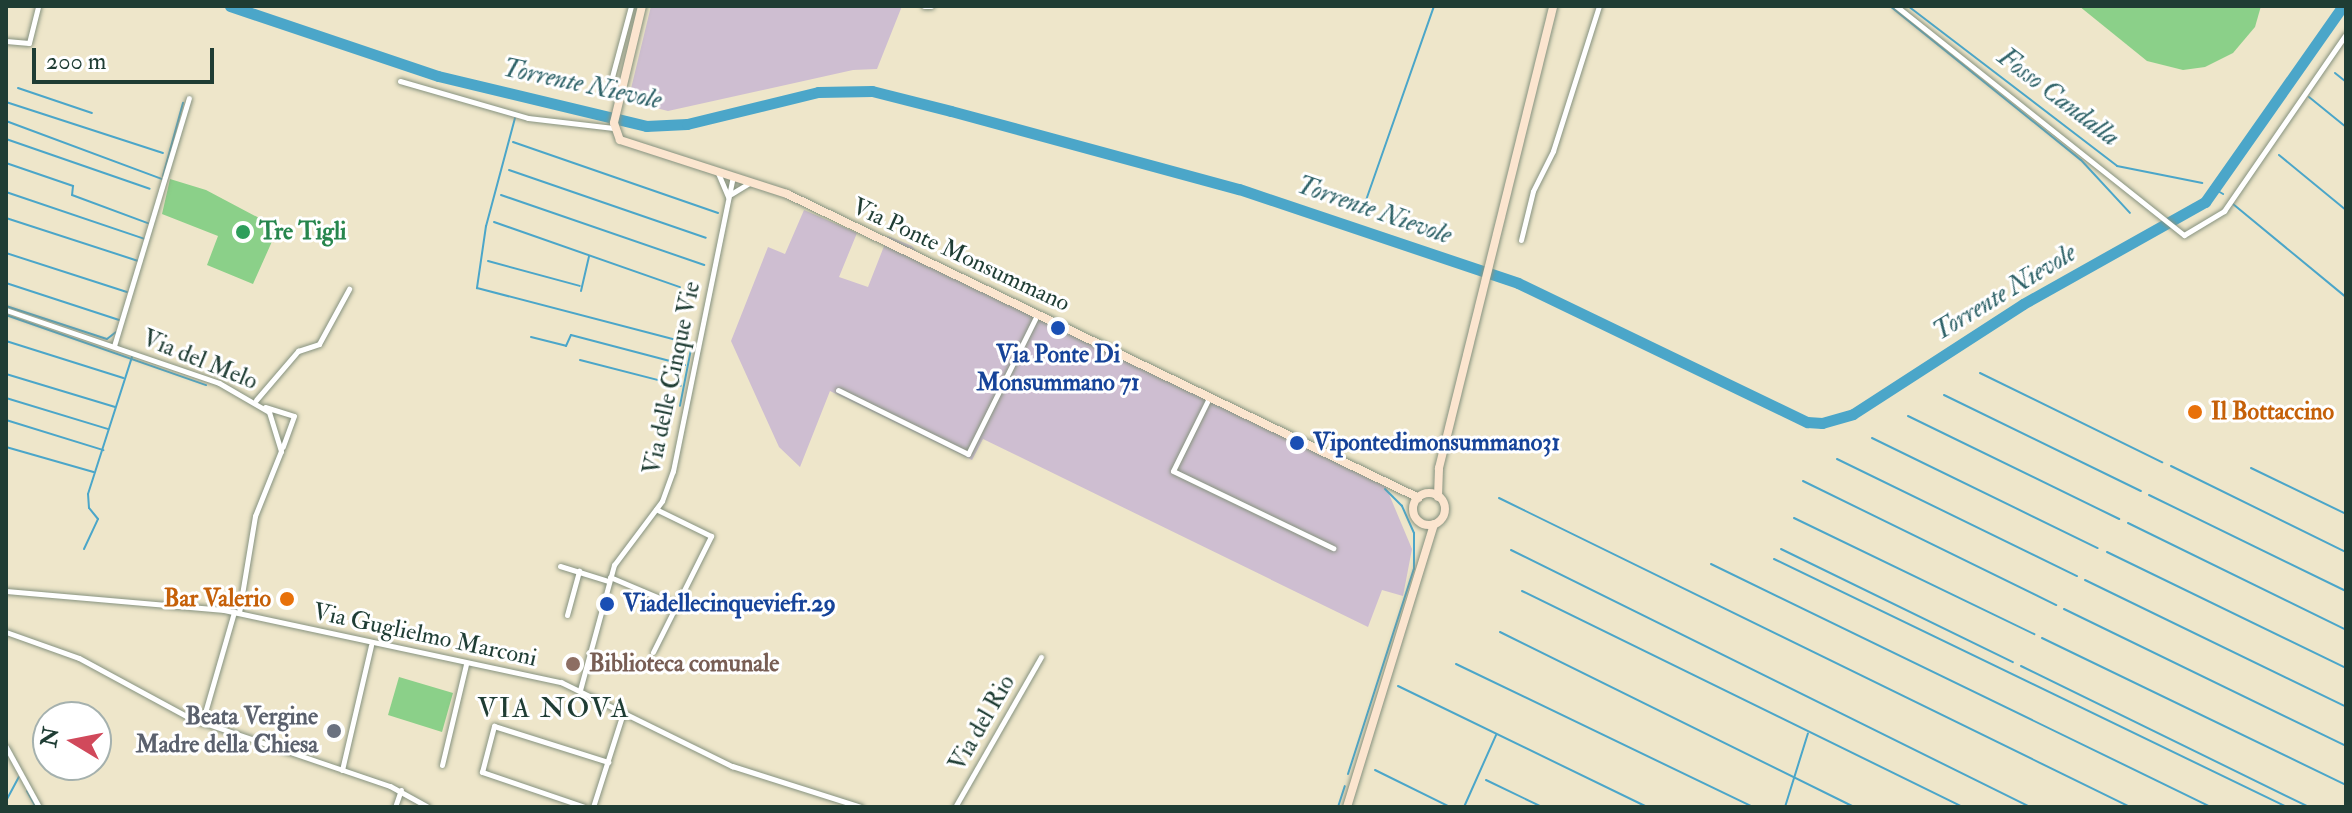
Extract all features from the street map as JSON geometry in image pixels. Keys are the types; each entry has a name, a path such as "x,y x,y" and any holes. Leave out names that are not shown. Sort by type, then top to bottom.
{"street":[{"path":"6,41 29,43 38,6"},
{"path":"612,77 631,6"},
{"path":"400,81 528,118 613,126 642,6"},
{"path":"924,6 931,6"},
{"path":"1347,807 1414,597 1426,541 1445,511 1438,497 1439,468 1553,6"},
{"path":"1521,240 1533,191 1553,151 1599,6"},
{"path":"1896,6 2184,235 2224,211 2346,34"},
{"path":"114,346 189,98"},
{"name":"Via Ponte Monsummano","path":"613,126 628,144 752,182 1038,313 1402,492 1422,496"},
{"path":"716,170 728,198 752,182"},
{"name":"Via delle Cinque Vie","path":"580,690 609,579 656,509 678,452 734,175"},
{"path":"256,400 298,351 319,344 349,289"},
{"name":"Via del Melo","path":"6,310 114,346 256,400 277,424 281,451"},
{"path":"838,390 968,454 1038,313"},
{"path":"1209,398 1173,471 1333,548"},
{"path":"202,723 236,612 255,516 294,416 265,407"},
{"path":"1414,507 1439,468"},
{"path":"1402,492 1422,523 1426,541"},
{"path":"1422,496 1438,497"},
{"path":"653,652 711,536 656,509"},
{"path":"1422,523 1434,524"},
{"path":"560,566 609,579 676,605"},
{"path":"567,615 579,571"},
{"name":"Via Guglielmo Marconi","path":"6,591 236,612 580,690 732,766 861,807"},
{"path":"6,632 79,658 202,723 401,790 428,807"},
{"path":"342,770 371,645"},
{"name":"Via del Rio","path":"955,807 1041,657"},
{"path":"442,765 466,664"},
{"path":"593,807 623,713"},
{"path":"585,807 482,772 494,726 608,762"},
{"path":"6,747 39,807"},
{"path":"395,807 401,790"}],"shaded area":[{"path":"651,6 902,6 877,69 853,70 668,111 628,101"},
{"path":"804,210 857,233 839,277 868,287 888,236 912,246 926,262 1386,487 1412,549 1403,596 1382,590 1368,627 983,439 972,460 830,391 800,467 779,447 731,341 768,247 785,254"}],"green space":[{"path":"2079,6 2261,6 2255,27 2233,53 2205,67 2183,70 2147,61"},
{"name":"Tre Tigli","path":"170,179 206,190 278,228 253,284 207,265 218,236 162,214"},
{"path":"399,677 453,693 442,732 388,715"}],"waterway":[{"name":"Torrente Nievole","path":"230,6 438,76 646,126 687,124 818,92 872,91 951,111 1239,189 1518,283 1807,422 1822,423 1853,414 2023,304 2205,202 2343,6"},
{"path":"1364,206 1434,6"},
{"path":"1890,6 2081,160 2130,213"},
{"name":"Fosso Candalla","path":"1908,6 2117,166 2202,183"},
{"path":"2335,73 2346,82"},
{"path":"6,82 6,94"},
{"path":"18,88 92,113"},
{"path":"2309,97 2346,127"},
{"path":"6,102 163,153"},
{"path":"163,176 183,103"},
{"path":"515,118 486,226 477,288 692,344 680,406"},
{"path":"6,121 162,179"},
{"path":"6,139 150,189"},
{"path":"513,142 718,213"},
{"path":"2279,155 2346,210"},
{"path":"6,163 73,186 72,195 150,224"},
{"path":"509,170 706,238"},
{"name":"Fosso Candalla","path":"2211,187 2223,194"},
{"path":"6,192 145,239"},
{"path":"501,195 704,265"},
{"name":"Fosso Candalla","path":"2233,204 2346,297"},
{"path":"6,218 138,261"},
{"path":"494,222 680,287"},
{"path":"6,253 127,292"},
{"path":"581,291 589,256"},
{"path":"488,261 580,286"},
{"path":"6,283 119,320"},
{"path":"6,306 107,339 116,332"},
{"path":"6,315 206,385"},
{"path":"531,337 566,346 571,335 685,365"},
{"path":"6,341 123,378"},
{"path":"84,549 98,519 89,508 88,494 132,357"},
{"path":"580,360 681,386"},
{"path":"1980,373 2162,462"},
{"path":"6,374 115,407"},
{"path":"1944,395 2141,491"},
{"path":"6,398 108,429"},
{"path":"1908,416 2119,519"},
{"path":"6,420 103,450"},
{"path":"1872,438 2098,548"},
{"path":"6,447 93,472"},
{"path":"1837,459 2077,576"},
{"path":"2171,466 2346,552"},
{"path":"2251,468 2346,514"},
{"path":"1803,481 2056,605"},
{"path":"1348,774 1414,569 1414,533 1402,506 1385,489"},
{"path":"2149,495 2346,591"},
{"path":"1499,498 2130,807"},
{"path":"1794,518 2034,634"},
{"path":"2128,523 2346,630"},
{"path":"1781,549 2013,662"},
{"path":"1511,550 2030,807"},
{"path":"2107,552 2346,668"},
{"path":"1774,559 2287,807"},
{"path":"1711,564 2211,807"},
{"path":"2085,580 2346,707"},
{"path":"1522,591 1962,807"},
{"path":"2064,609 2346,746"},
{"path":"1500,632 1854,807"},
{"path":"2042,638 2346,785"},
{"path":"1456,664 1753,807"},
{"path":"2021,666 2309,807"},
{"path":"1398,686 1647,807"},
{"path":"1785,807 1808,733"},
{"path":"1464,807 1496,735"},
{"path":"1375,770 1450,807"},
{"path":"6,801 19,777"},
{"path":"1486,780 1542,807"},
{"path":"1338,807 1345,786"},
{"path":"27,791 36,807"}],"place":[{"name":"Tre Tigli","path":"243,232"},
{"name":"Via Ponte Di Monsummano 71","path":"1058,328"},
{"name":"Il Bottaccino","path":"2195,412"},
{"name":"Vipontedimonsummano31","path":"1297,443"},
{"name":"Bar Valerio","path":"287,599"},
{"name":"Viadellecinqueviefr.29","path":"607,604"},
{"name":"Biblioteca comunale","path":"573,664"},
{"name":"Beata Vergine Madre della Chiesa","path":"334,731"}],"district":[{"name":"VIA NOVA","path":"554,709"}]}
